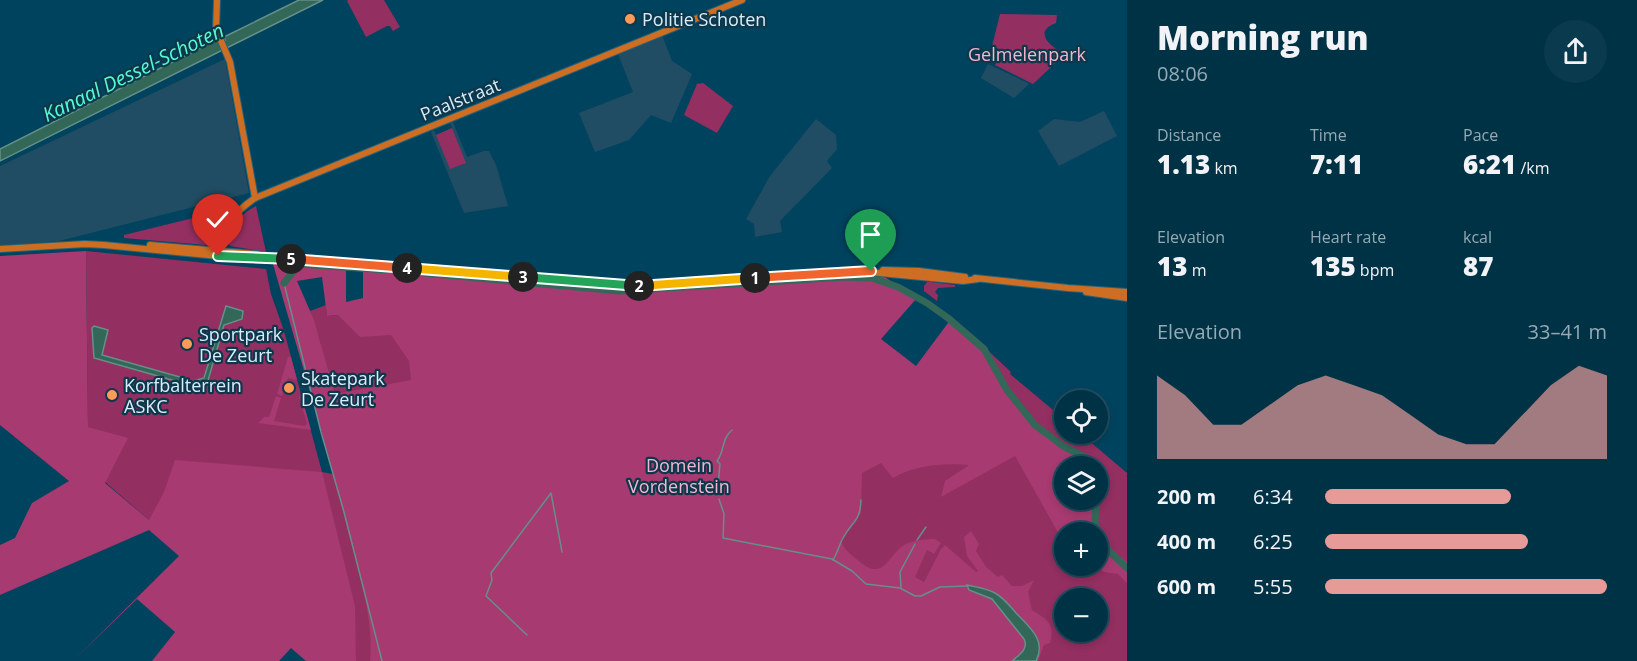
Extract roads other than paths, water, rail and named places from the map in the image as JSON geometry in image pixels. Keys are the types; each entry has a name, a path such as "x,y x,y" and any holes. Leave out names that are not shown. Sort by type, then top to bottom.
{"main road":[{"path":"218,0 216,29 230,62 255,198"},
{"name":"Paalstraat","path":"218,253 223,231 232,216 255,198 742,0"},
{"path":"0,249 86,244 154,246 631,287 871,271 1127,292"},
{"path":"1068,288 1127,298"}],"waterway":[{"path":"249,260 263,261"},
{"path":"284,283 299,264 386,270"},
{"path":"424,273 619,291 845,277 872,278 898,287 948,318 984,349 1007,390 1035,425 1063,446 1083,456"},
{"path":"284,283 382,661"},
{"path":"718,485 720,464 717,461 726,437 732,430"},
{"path":"527,635 486,596 492,580 491,573 551,493 562,552"},
{"path":"719,499 724,514 723,538 832,559 852,571 866,584 900,588 915,596 921,596 940,587 967,586"},
{"path":"833,560 846,532 857,518 861,500"},
{"path":"1095,522 1096,510"},
{"path":"917,540 926,527"},
{"path":"901,587 900,572 915,544"},
{"path":"1108,549 1127,568"}],"place":[{"name":"Politie Schoten","path":"630,19"},
{"name":"Sportpark De Zeurt","path":"187,344"},
{"name":"Skatepark De Zeurt","path":"289,388"},
{"name":"Korfbalterrein ASKC","path":"112,395"}],"park label":[{"name":"Gelmelenpark","path":"1027,54"},
{"name":"Domein Vordenstein","path":"679,475"}],"water label":[{"name":"Kanaal Dessel-Schoten","path":"133,72"}]}
